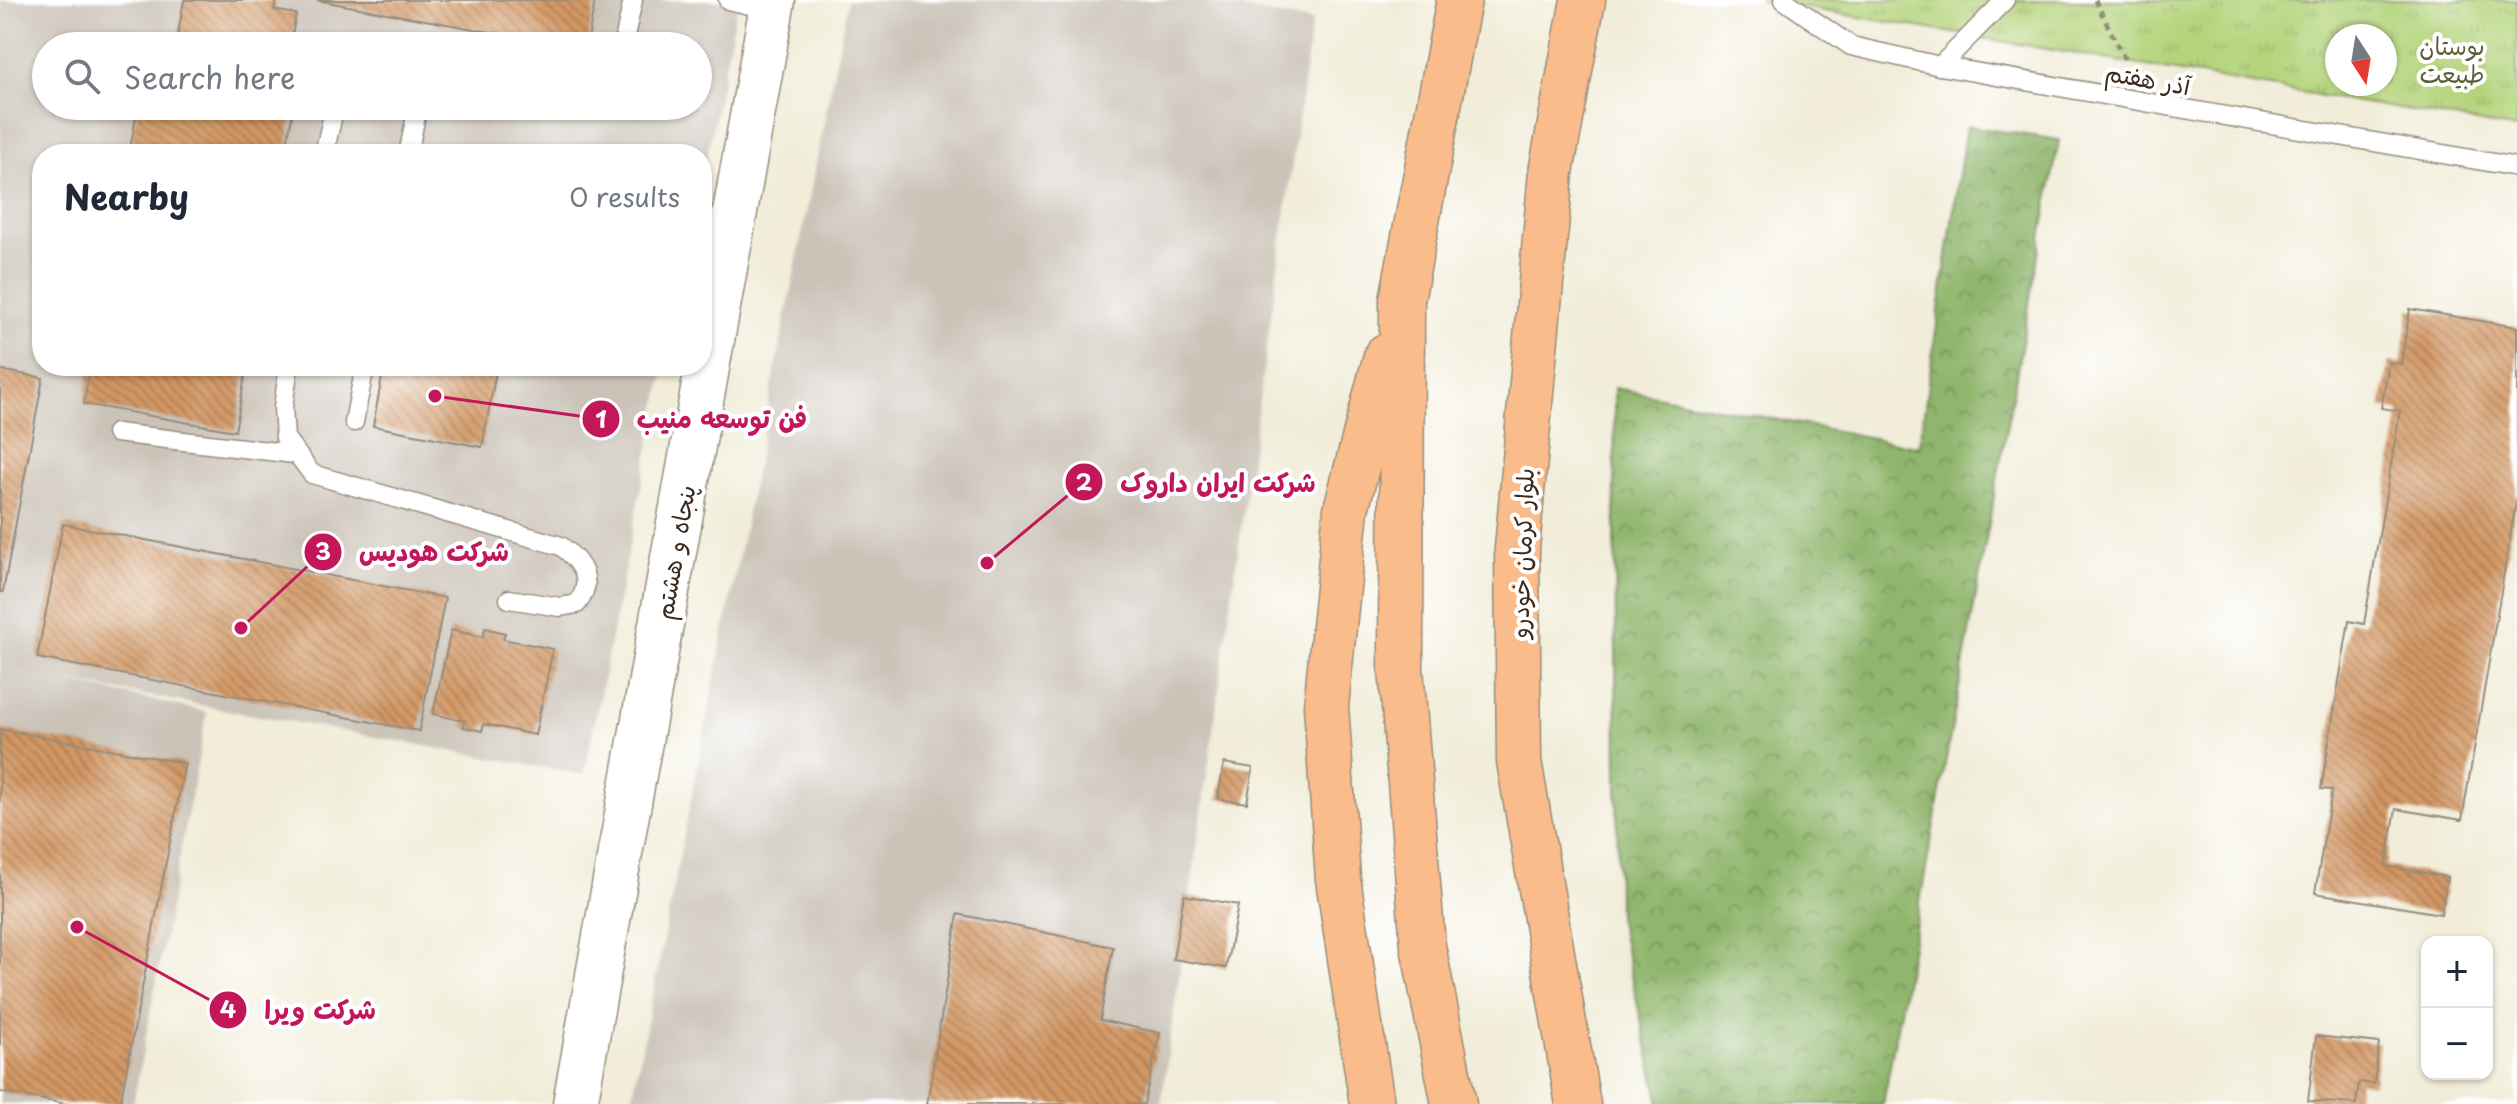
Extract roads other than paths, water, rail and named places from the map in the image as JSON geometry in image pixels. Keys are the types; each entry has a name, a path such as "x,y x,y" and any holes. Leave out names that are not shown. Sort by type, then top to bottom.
{"main road":[{"path":"1372,1104 1338,879 1326,706 1346,509 1402,300 1459,0"},
{"name":"بلوار کرمان خودرو","path":"1578,1104 1519,761 1517,548 1551,172 1583,0"},
{"path":"1402,300 1401,669 1423,946 1454,1104"}],"street":[{"name":"پنجاه و هشتم","path":"712,340 772,5"},
{"name":"پنجاه و هشتم","path":"575,1104 705,376"}],"lane":[{"path":"626,32 633,0"},
{"path":"728,0 772,5"},
{"name":"آذر هفتم","path":"1784,0 1851,46 1940,66 2517,167"},
{"path":"1940,66 2005,0"},
{"path":"326,144 332,120"},
{"path":"410,144 415,120"},
{"path":"288,376 283,407 285,438 294,454 312,474 561,546 574,556 587,580 587,591 577,604 560,607 509,599"},
{"path":"354,422 363,376"},
{"path":"116,433 294,454"}],"place":[{"name":"فن توسعه منیب","path":"435,396"},
{"name":"شرکت ایران داروک","path":"987,563"},
{"name":"شرکت هودیس","path":"241,628"},
{"name":"شرکت ویرا","path":"77,927"}],"park label":[{"name":"بوستان طبیعت","path":"2452,59"}]}
